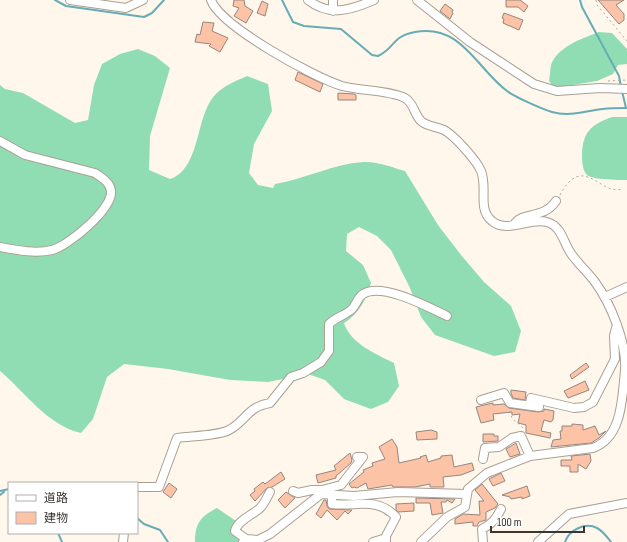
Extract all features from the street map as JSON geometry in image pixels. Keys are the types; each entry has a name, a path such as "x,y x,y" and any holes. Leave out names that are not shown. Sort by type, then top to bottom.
{"street":[{"path":"70,0 126,8 143,0"},
{"path":"211,0 220,14 231,23 282,57 312,73 342,86 398,96 408,100 420,120 428,126 440,128 451,134 480,168 483,176 484,209 488,218 498,225 544,222 555,226 560,232 570,252 594,280 605,297 616,326 625,359 623,385 616,426 604,442 593,448 530,456 487,473 471,485 466,494 465,507 447,517 421,542"},
{"path":"308,0 320,7 333,11 346,11 372,1"},
{"path":"333,0 333,11"},
{"path":"417,0 470,42 534,84 557,91 613,84 627,89"},
{"path":"0,141 25,155 95,173 104,179 111,191 110,199 106,207 78,235 60,247 43,251 0,248"},
{"path":"513,225 516,221 542,213 551,208 556,201"},
{"path":"605,297 627,287"},
{"path":"138,487 159,487 177,438 228,431 238,424 254,408 259,405 270,403 291,377 303,373 321,362 329,351 329,324 336,318 352,309 362,294 370,291 396,294 447,316"},
{"path":"530,404 531,398 574,408 584,407 593,402 615,359 614,336 616,326"},
{"path":"481,400 504,393 510,403 530,404 539,407"},
{"path":"483,459 485,448 499,447 512,438 522,436 530,456"},
{"path":"270,492 260,509 251,513 236,527 235,531 244,540 258,540 270,534 322,492 341,485 363,457 357,457"},
{"path":"293,491 298,493 312,490 332,495 354,496 398,492 466,494"},
{"path":"332,495 332,504 376,505 391,512 396,517 386,540 373,542"},
{"path":"538,542 569,514 627,503"},
{"path":"483,542 482,529 490,525 496,519 501,509"}],"path":[{"path":"596,0 597,5 627,42"},
{"path":"613,84 626,80"},
{"path":"556,201 570,180 575,177 590,178 602,183 609,190 616,191 622,189"},
{"path":"510,403 512,418 523,427 522,436"}],"green space":[{"path":"599,32 612,33 627,49 627,64 618,65 613,74 597,81 554,88 549,81 551,65 554,59 571,44"},
{"path":"138,49 155,56 170,68 150,136 149,170 170,179 180,173 187,165 193,154 209,104 215,95 222,89 247,76 268,84 272,111 254,144 249,173 258,185 273,188 275,184 352,163 379,163 405,171 438,225 461,255 484,282 511,306 521,331 515,352 494,356 435,335 421,317 410,288 391,250 377,236 359,227 347,234 346,251 363,265 371,283 367,295 358,311 344,323 352,336 364,347 394,363 399,386 388,402 371,409 344,399 325,380 308,374 268,382 230,380 168,369 124,364 107,377 93,419 81,433 58,423 37,407 0,371 0,85 5,89 23,93 75,123 88,120 94,85 102,64 120,54"},
{"path":"612,117 627,117 627,180 590,177 587,175 583,167 582,149 586,136 598,123"},
{"path":"217,508 236,521 250,542 195,542 196,530 200,521 203,517"}],"building":[{"path":"234,0 244,0 245,6 253,11 246,23 234,16 239,8 233,6"},
{"path":"506,0 520,0 528,6 524,12 518,7 506,7"},
{"path":"598,0 624,0 616,5 624,14 624,20 619,24"},
{"path":"262,1 268,4 265,16 257,13"},
{"path":"445,4 453,10 450,19 440,11"},
{"path":"504,13 523,20 519,30 503,23 504,19 502,18"},
{"path":"203,22 214,23 212,31 228,38 220,52 209,46 211,44 195,42 197,34 200,35"},
{"path":"298,72 323,84 320,92 295,80"},
{"path":"338,93 354,94 356,95 356,100 338,100"},
{"path":"586,363 589,367 572,379 570,375"},
{"path":"585,381 589,390 568,398 564,391"},
{"path":"511,390 526,392 525,400 513,398"},
{"path":"493,403 493,405 504,404 509,408 538,412 544,411 544,409 554,411 553,420 551,422 544,420 541,431 551,433 550,438 526,433 526,425 518,423 520,414 512,415 512,412 493,414 494,420 481,423 476,407"},
{"path":"572,424 583,425 583,430 595,426 599,435 606,431 591,443 551,447 553,440 561,439 560,431 562,431 562,426 572,426"},
{"path":"431,430 437,432 437,439 417,440 416,432"},
{"path":"483,434 494,434 494,436 498,436 498,441 483,442"},
{"path":"392,439 397,447 399,463 421,458 420,457 426,455 428,462 441,458 441,456 452,455 454,467 472,463 474,470 461,475 443,477 444,487 430,487 430,484 415,487 393,487 392,485 368,489 366,483 357,488 352,488 349,484 364,472 363,470 373,466 372,463 385,459 379,447"},
{"path":"516,443 520,454 510,457 506,449"},
{"path":"350,453 352,460 351,463 336,476 336,478 318,483 316,475 336,470 334,466"},
{"path":"590,454 591,461 586,469 578,464 578,472 570,472 570,466 561,466 561,460 572,460 571,456"},
{"path":"281,472 285,479 272,487 267,488 255,501 250,495 255,491 254,489 263,482 265,484"},
{"path":"501,473 505,481 493,486 489,479"},
{"path":"169,483 177,489 171,498 163,492"},
{"path":"482,484 498,504 495,508 486,512 486,520 479,522 477,526 473,526 473,522 455,524 455,519 463,514 480,515 479,501 484,501 475,490"},
{"path":"527,486 530,496 522,499 522,497 511,499 510,497 502,495"},
{"path":"286,492 295,498 285,508 278,500"},
{"path":"416,498 455,499 452,503 447,500 446,502 441,502 443,513 432,515 430,503 416,503"},
{"path":"324,500 326,500 329,509 352,510 348,514 345,511 337,520 327,510 321,518 316,514"},
{"path":"414,503 414,511 398,512 396,510 396,504"}],"waterway":[{"path":"55,0 66,6 144,17 152,13 164,0"},
{"path":"282,0 293,22 304,26 341,29 372,55 378,56 384,53 398,39 408,34 431,31 445,34 467,50 496,82 507,91 529,103 552,112 571,114 606,109 627,108"},
{"path":"580,0 582,7 619,76 621,87"},
{"path":"622,91 626,108"},
{"path":"0,491 8,489"},
{"path":"0,495 4,492"},
{"path":"138,519 144,524 160,530 168,542"},
{"path":"565,542 570,534 578,528 588,526 599,529 611,542"},
{"path":"58,534 62,542"}]}
